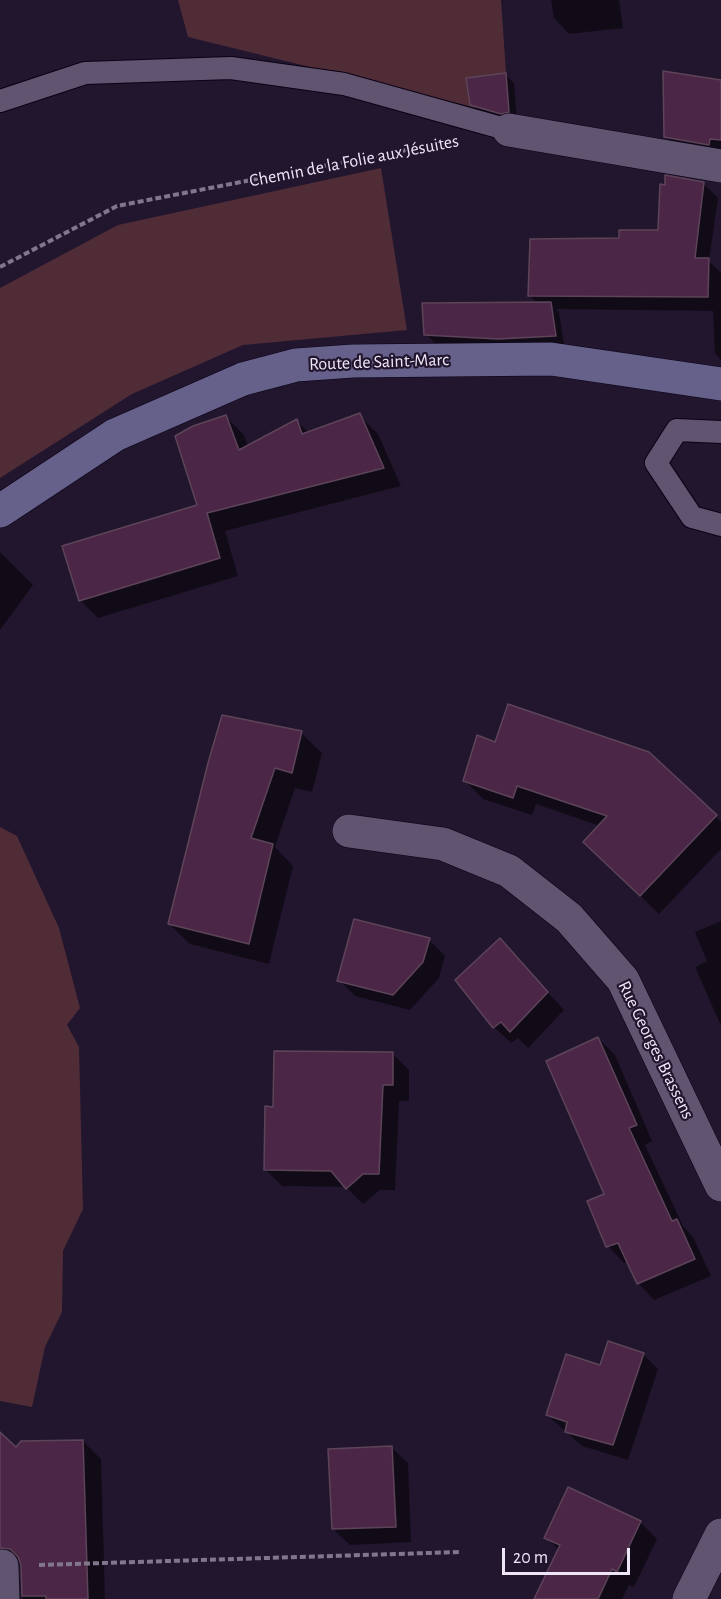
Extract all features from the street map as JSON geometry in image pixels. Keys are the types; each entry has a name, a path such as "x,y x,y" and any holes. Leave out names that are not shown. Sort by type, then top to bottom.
{"street":[{"path":"509,130 721,166"},
{"name":"Route de Saint-Marc","path":"0,511 115,435 243,379 296,365 353,361 551,359 721,384"},
{"name":"Rue Georges Brassens","path":"349,831 443,844 508,871 569,918 623,980 721,1185"},
{"path":"689,1599 721,1535"},
{"path":"2,1566 3,1599"}],"lane":[{"path":"0,101 85,74 231,68 344,84 509,130"},
{"path":"721,432 676,430 656,463 692,517 721,525"}],"path":[{"name":"Chemin de la Folie aux Jésuites","path":"0,267 117,207 439,144"},
{"path":"2,1566 461,1552"}],"shaded area":[{"path":"178,0 501,0 509,116 188,37"},
{"path":"381,168 407,330 243,345 132,394 0,478 0,288 118,225"},
{"path":"0,827 17,836 59,928 80,1008 67,1025 79,1047 83,1209 63,1251 62,1312 45,1347 32,1407 0,1401"}],"building":[{"path":"663,71 721,80 721,140 710,139 709,145 664,137"},
{"path":"506,73 509,112 501,114 470,105 466,78"},
{"path":"665,175 704,182 695,258 709,258 708,297 528,296 530,239 619,238 619,230 658,230 660,184 665,185"},
{"path":"551,302 556,336 498,339 424,335 422,303"},
{"path":"360,413 384,468 207,513 220,558 79,601 62,546 197,505 175,436 193,426 226,415 239,450 297,419 302,434"},
{"path":"508,704 649,752 717,815 640,896 583,842 607,816 517,786 513,798 463,781 477,735 495,742"},
{"path":"222,715 302,731 292,773 275,768 251,838 273,844 249,944 168,924"},
{"path":"354,919 430,938 423,962 393,995 337,981"},
{"path":"500,938 548,992 510,1032 501,1022 493,1028 455,980"},
{"path":"598,1037 637,1125 629,1128 672,1221 677,1219 695,1259 637,1284 618,1243 606,1247 587,1201 604,1194 546,1061"},
{"path":"274,1051 393,1052 393,1085 383,1085 379,1174 363,1174 346,1189 331,1171 264,1170 265,1106 273,1107"},
{"path":"608,1341 644,1353 613,1445 565,1432 567,1422 546,1415 566,1354 600,1365"},
{"path":"0,1432 16,1447 21,1441 83,1440 88,1599 46,1599 46,1596 22,1596 21,1565 18,1557 10,1549 0,1548"},
{"path":"392,1446 396,1527 332,1529 328,1449"},
{"path":"568,1487 641,1521 617,1572 612,1569 598,1599 534,1599 560,1545 544,1538"}]}
